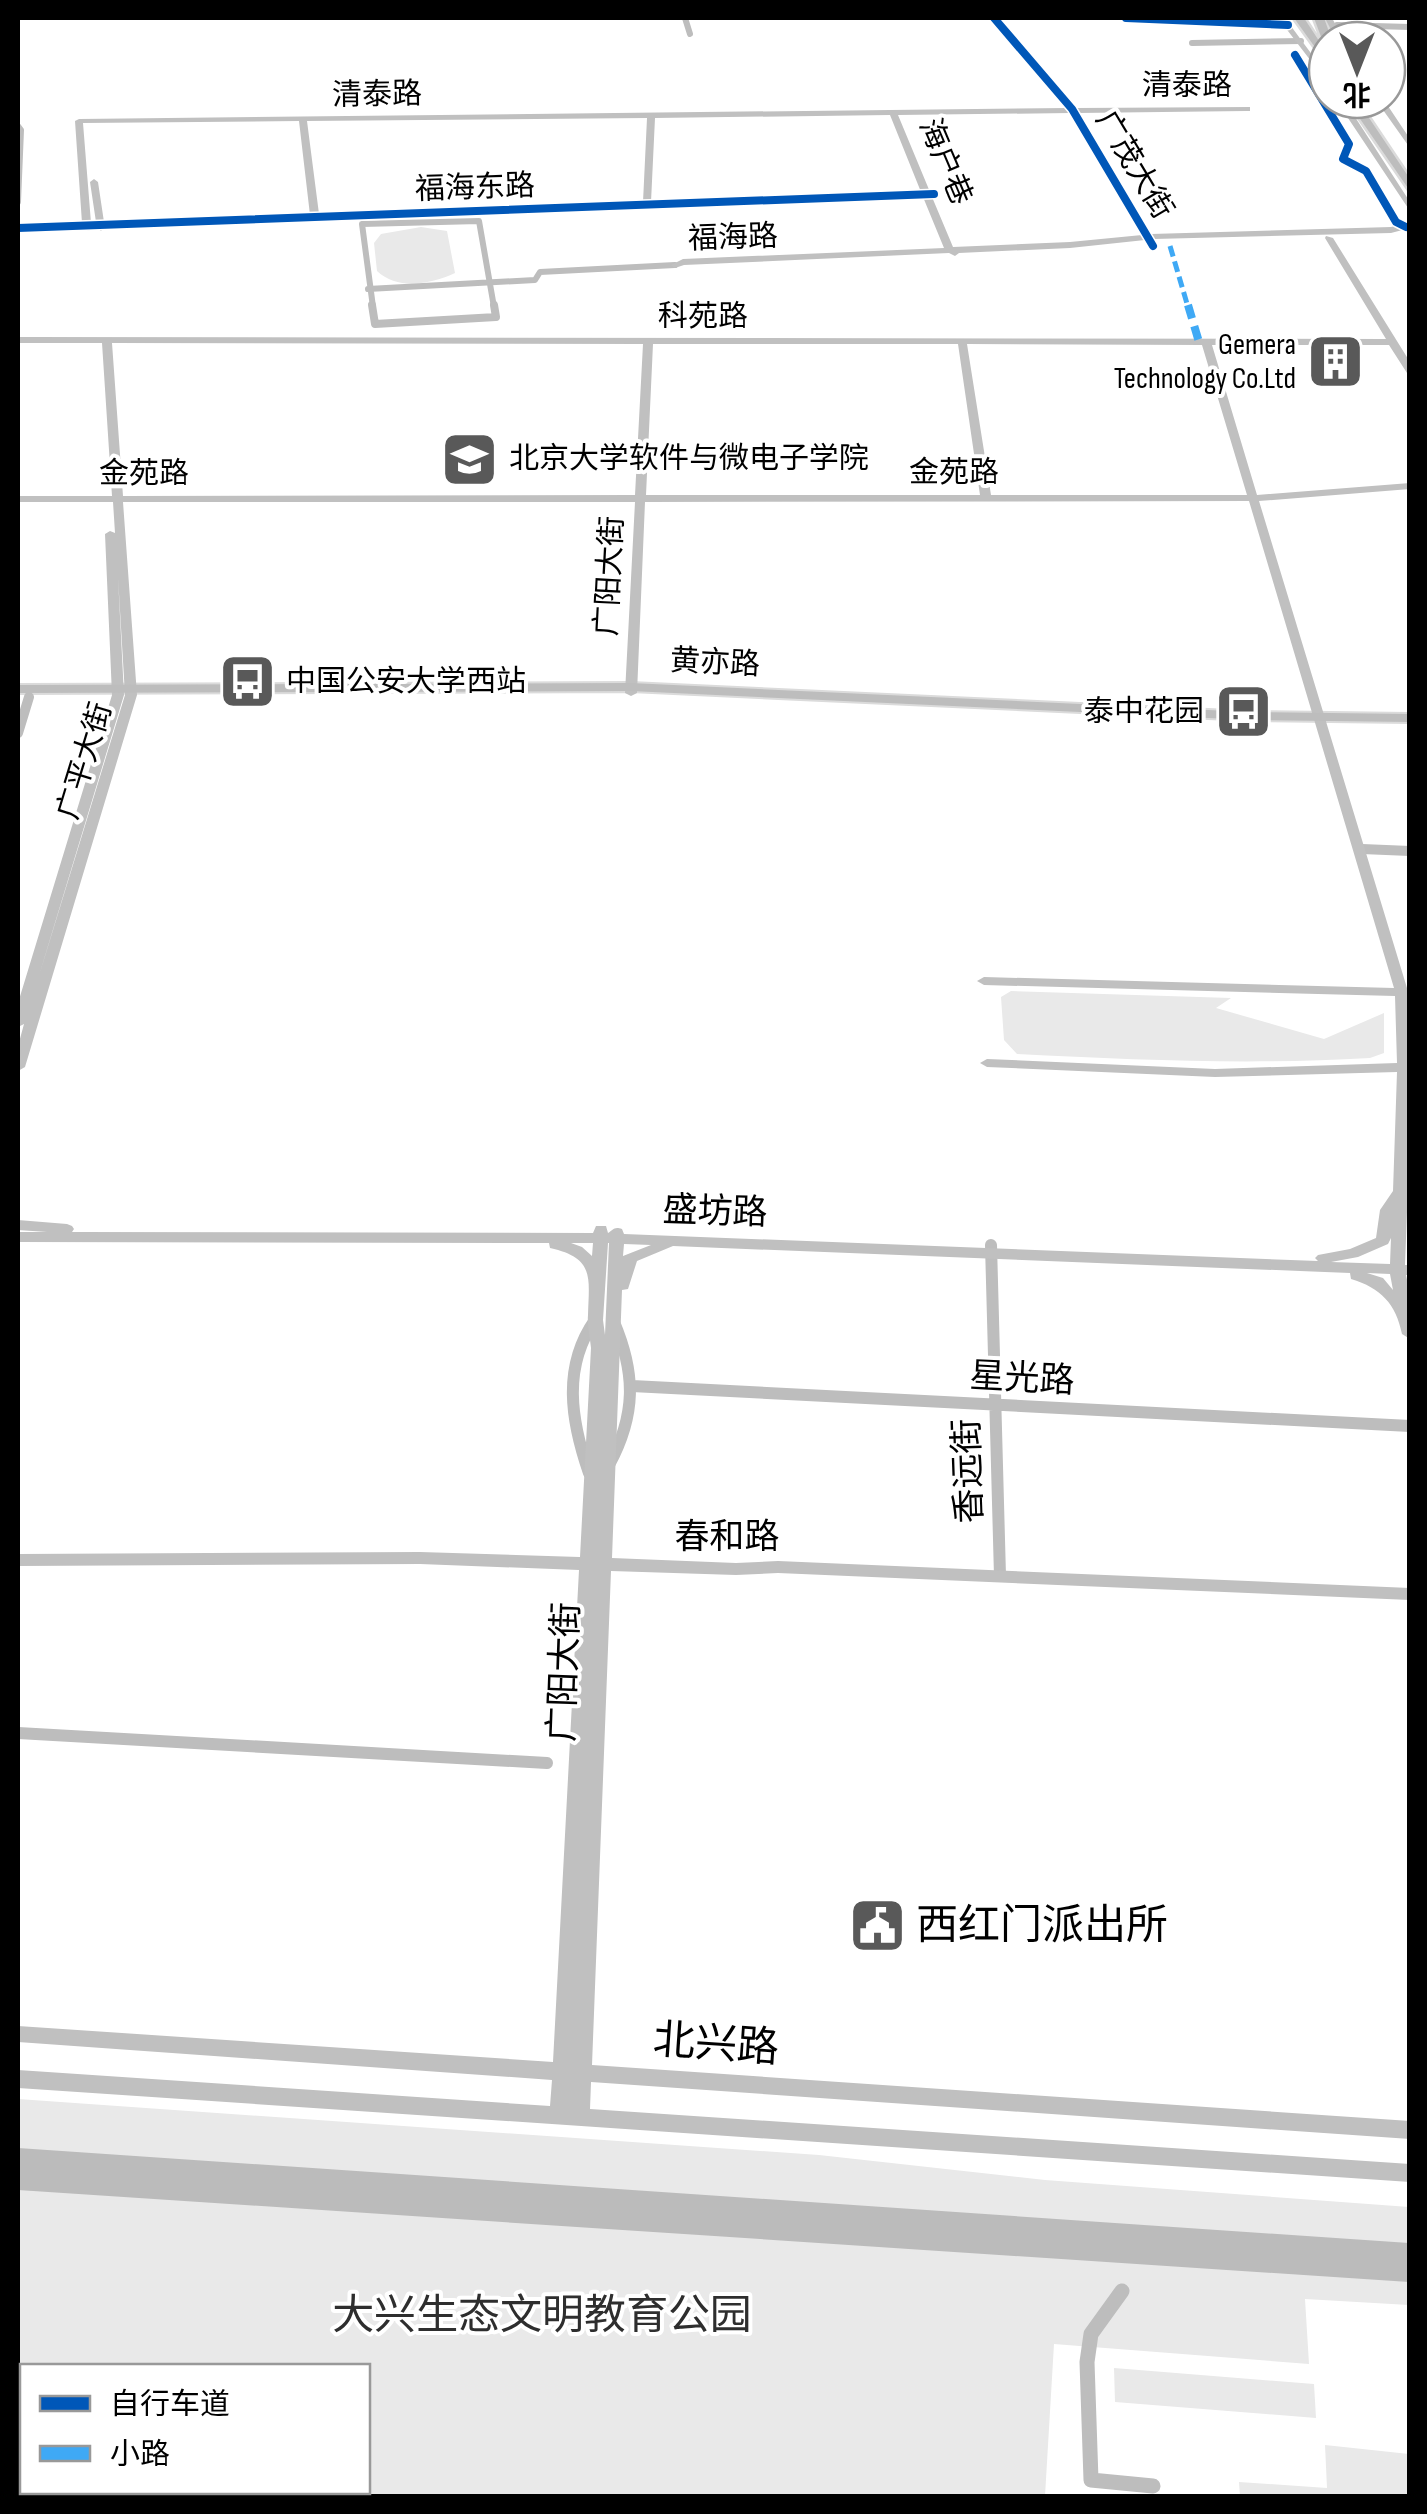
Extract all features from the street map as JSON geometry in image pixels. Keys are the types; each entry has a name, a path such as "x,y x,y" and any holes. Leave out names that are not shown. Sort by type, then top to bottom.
{"highway":[{"path":"1365,120 1410,188"},
{"path":"1377,120 1410,170"}],"main road":[{"name":"黄亦路","path":"21,695 125,691 631,690 1410,722"}],"street":[{"path":"685,18 690,34"},
{"name":"广茂大街","path":"991,18 1047,90 1069,110"},
{"name":"广茂大街","path":"991,18 1062,97 1144,242"},
{"path":"1344,18 1410,18"},
{"path":"1301,40 1307,29"},
{"path":"1192,44 1301,40"},
{"path":"1301,40 1307,49"},
{"path":"1024,111 1051,105 1047,90"},
{"path":"1062,97 1083,107 1121,108"},
{"name":"清泰路","path":"87,226 79,122 1121,108 1247,110 1069,110"},
{"path":"1024,111 1057,115 1077,126 1084,115 1110,112"},
{"name":"海户巷","path":"896,113 954,250"},
{"path":"651,204 657,116"},
{"name":"清泰路","path":"91,122 657,116"},
{"path":"1353,120 1410,210"},
{"path":"1393,120 1410,146"},
{"path":"303,121 315,218"},
{"path":"91,122 100,226"},
{"path":"18,126 18,202"},
{"name":"福海东路","path":"18,227 929,192"},
{"name":"福海东路","path":"315,218 406,219 651,204"},
{"path":"406,219 479,221 496,316 376,324 368,290 362,224 406,219"},
{"name":"福海路","path":"674,266 1391,230 1410,225"},
{"path":"1329,238 1410,371"},
{"name":"福海路","path":"1144,242 1410,238"},
{"path":"368,290 535,280 540,272 674,266"},
{"path":"405,322 406,342"},
{"name":"科苑路","path":"18,340 1389,342"},
{"name":"广平大街","path":"18,1067 125,691 102,340"},
{"name":"广阳大街","path":"631,690 648,342"},
{"path":"962,342 986,498"},
{"path":"1206,342 1319,721 1406,992 1399,1201 1408,1326"},
{"name":"金苑路","path":"18,499 1254,498 1410,486"},
{"name":"广平大街","path":"18,1024 125,691"},
{"path":"18,733 21,695"},
{"path":"1362,849 1410,851"},
{"path":"984,981 1406,992"},
{"path":"987,1063 1215,1073 1406,1068"},
{"path":"1399,1201 1410,1234"},
{"path":"1323,1258 1353,1254 1383,1242 1388,1210 1399,1201"},
{"name":"盛坊路","path":"20,1233 66,1230 608,1234 1293,1265 1403,1265"},
{"name":"盛坊路","path":"20,1233 507,1237 608,1234 684,1242 1323,1258 1403,1265"},
{"name":"广阳大街","path":"607,1313 597,1284 608,1234"},
{"name":"广阳大街","path":"570,2116 608,1234"},
{"path":"507,1237 579,1250 588,1258 597,1284"},
{"path":"607,1313 630,1357 632,1386 625,1438 599,1474 580,1448 574,1390 578,1345 622,1292 625,1266 630,1258 684,1242"},
{"name":"香远街","path":"992,1249 1000,1576"},
{"path":"1293,1265 1320,1273 1369,1277 1390,1293 1408,1326"},
{"name":"星光路","path":"632,1386 1410,1426"},
{"name":"春和路","path":"18,1557 594,1560 1410,1594"},
{"path":"18,1733 547,1763"},
{"name":"北兴路","path":"18,2034 1410,2130"},
{"path":"18,2079 1410,2173"},
{"path":"1122,2292 1091,2334 1090,2480 1153,2486"}],"green space":[{"path":"421,227 447,231 455,273 415,284 395,281 377,271 374,243 381,234"},
{"path":"1011,991 1231,998 1216,1008 1324,1039 1384,1013 1384,1053 1370,1058 1237,1061 1017,1054 1004,1040 1001,997"},
{"name":"大兴生态文明教育公园","path":"18,2099 819,2155 1045,2180 1409,2207 1409,2305 1305,2299 1309,2364 1054,2344 1045,2496 18,2496"},
{"path":"1114,2368 1314,2384 1316,2418 1115,2402"},
{"path":"1325,2445 1409,2454 1409,2496 1240,2496 1239,2482 1327,2488"}],"shaded area":[{"path":"18,2148 1409,2243 1409,2282 18,2190"}],"waterway":[{"path":"1255,18 1276,19"}],"marked path":[{"path":"1170,246 1199,342"}],"cycle path":[{"path":"994,18 1072,109 1153,246"},
{"path":"1126,18 1288,25"},
{"path":"1295,55 1349,144 1343,159 1366,171 1396,222 1406,227"},
{"path":"18,228 934,194"}],"place":[{"name":"Gemera Technology Co.Ltd","path":"1335,362"},
{"name":"北京大学软件与微电子学院","path":"470,459"},
{"name":"中国公安大学西站","path":"247,682"},
{"name":"泰中花园","path":"1243,712"},
{"name":"西红门派出所","path":"877,1926"}]}
